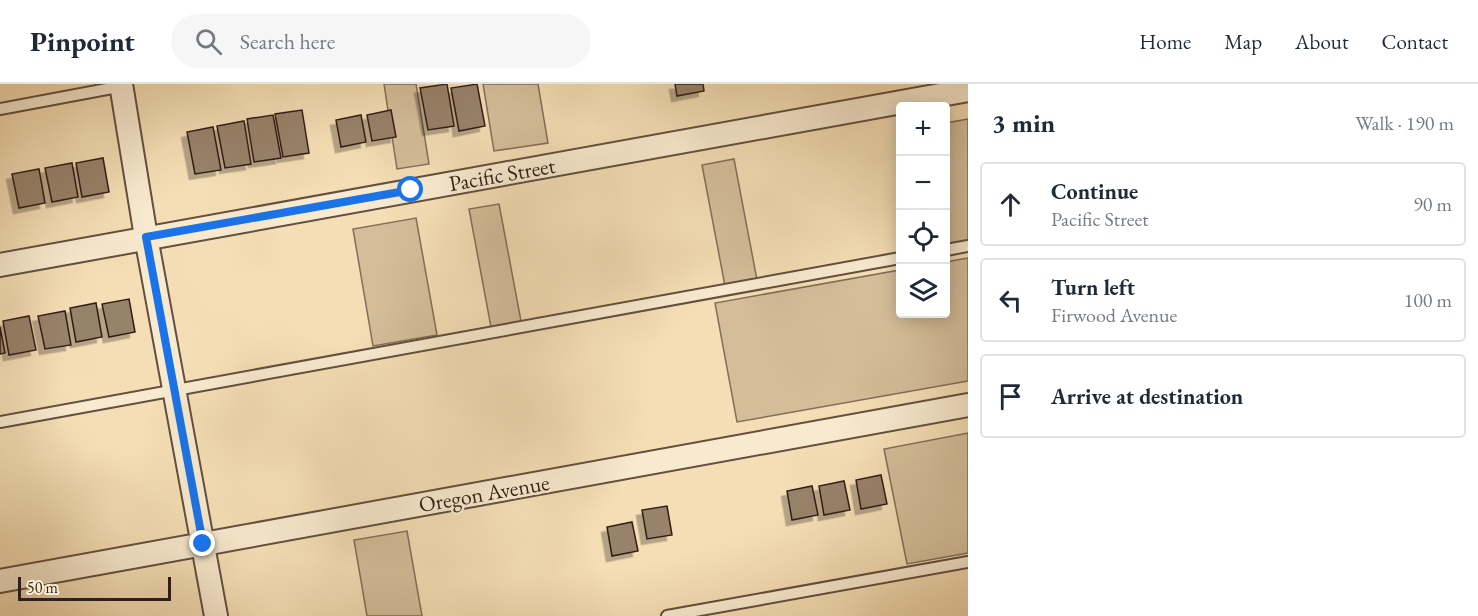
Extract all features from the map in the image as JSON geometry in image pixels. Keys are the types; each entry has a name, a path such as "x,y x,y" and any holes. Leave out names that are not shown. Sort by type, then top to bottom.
{"street":[{"path":"124,85 146,237 216,616"},
{"name":"Pacific Street","path":"0,265 968,90"},
{"name":"Oregon Avenue","path":"0,581 968,405"}],"lane":[{"path":"0,109 124,85"},
{"path":"950,249 968,246"},
{"path":"0,422 896,259"},
{"path":"667,616 968,562"}],"shaded area":[{"path":"384,84 416,84 429,164 397,169"},
{"path":"483,84 538,84 548,143 494,151"},
{"path":"968,119 968,241 950,244 950,156 950,122"},
{"path":"734,159 757,280 725,286 702,165"},
{"path":"499,204 521,321 491,327 469,209"},
{"path":"416,218 437,335 373,346 353,229"},
{"path":"968,258 968,381 737,422 715,303 896,271 896,318 950,318 950,261"},
{"path":"968,433 968,553 907,564 884,449"},
{"path":"407,531 422,616 367,616 354,540"}],"building":[{"path":"447,84 454,126 428,130 420,88"},
{"path":"477,84 485,126 459,131 451,88"},
{"path":"675,84 703,84 704,91 677,96"},
{"path":"302,110 309,153 283,157 275,114"},
{"path":"391,110 396,137 372,141 367,115"},
{"path":"273,115 281,158 254,162 247,119"},
{"path":"361,115 366,142 341,147 336,120"},
{"path":"244,121 251,164 225,168 217,126"},
{"path":"213,127 221,170 195,174 187,132"},
{"path":"103,158 109,192 82,197 76,163"},
{"path":"72,163 78,197 52,202 45,168"},
{"path":"39,169 45,203 19,208 12,174"},
{"path":"129,299 135,332 109,337 102,304"},
{"path":"96,303 102,337 76,342 70,308"},
{"path":"65,311 71,345 45,349 38,316"},
{"path":"29,316 36,350 9,355 3,321"},
{"path":"0,327 5,353 0,354"},
{"path":"881,475 887,504 861,509 856,480"},
{"path":"844,481 850,510 824,515 819,486"},
{"path":"812,486 818,515 792,520 787,491"},
{"path":"667,506 672,535 647,539 642,510"},
{"path":"632,522 638,551 612,556 607,527"}],"route":[{"path":"203,544 146,237 411,190"}]}
